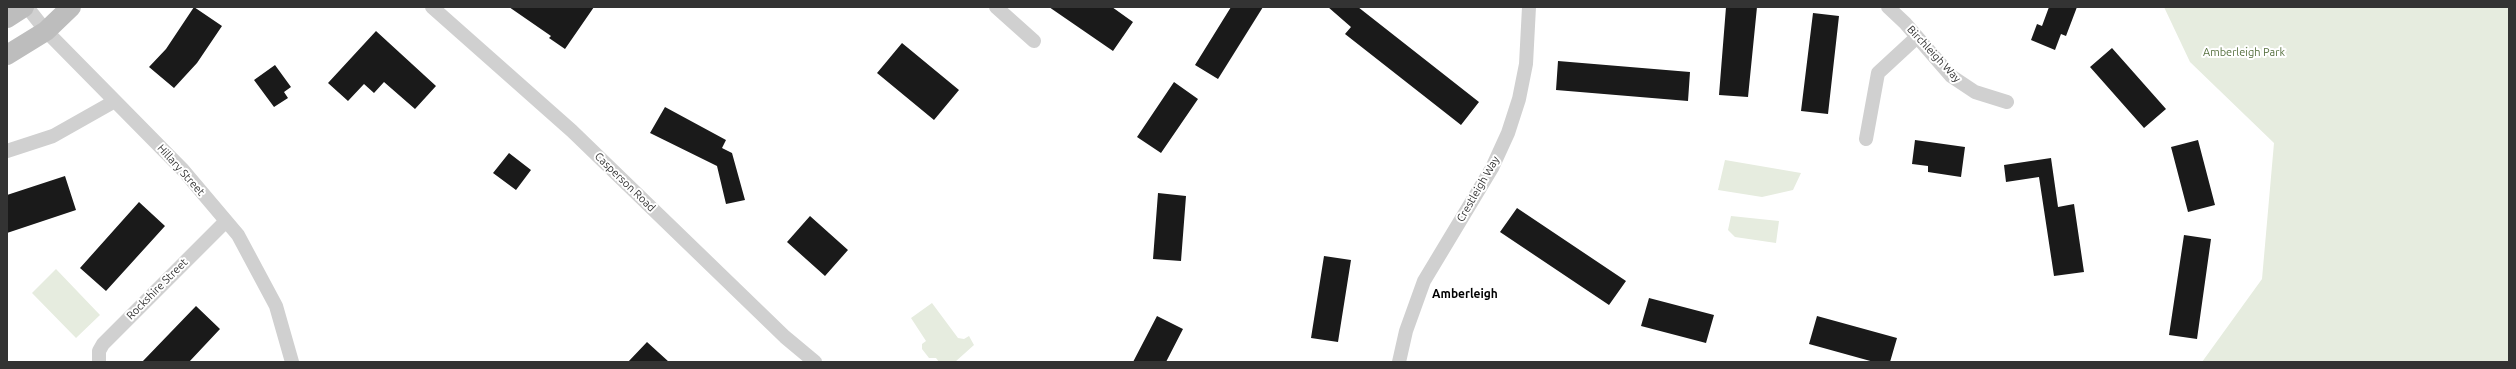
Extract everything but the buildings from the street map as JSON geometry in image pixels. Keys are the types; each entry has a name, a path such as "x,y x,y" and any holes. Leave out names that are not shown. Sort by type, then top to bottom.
{"main road":[{"path":"7,18 24,7"},
{"path":"7,55 46,31 72,7"}],"street":[{"name":"Hillary Street","path":"27,7 46,31 183,170 238,235 264,280 276,306 292,362"},
{"name":"Casperson Road","path":"432,7 572,131 784,337 815,362"},
{"path":"996,7 1034,41"},
{"name":"Crestleigh Way","path":"1399,362 1408,324 1424,281 1488,175 1508,133 1519,98 1526,64 1529,7"},
{"name":"Birchleigh Way","path":"1888,7 1951,76 1968,89 2007,102"},
{"path":"1866,139 1878,73 1917,37"},
{"path":"7,151 54,136 115,101"},
{"name":"Rockshire Street","path":"99,362 99,351 103,344 226,222"}],"green space":[{"name":"Amberleigh Park","path":"2164,7 2509,7 2509,362 2202,362 2262,279 2274,143 2190,62"},
{"path":"1725,160 1801,173 1793,190 1762,197 1718,190"},
{"path":"1731,216 1779,221 1776,243 1735,237 1728,230"},
{"path":"56,269 100,315 76,338 32,293"},
{"path":"932,303 958,338 964,339 969,336 974,345 955,362 939,362 936,358 929,358 922,349 922,344 926,341 911,318"}],"district":[{"name":"Amberleigh","path":"1465,294"}]}
